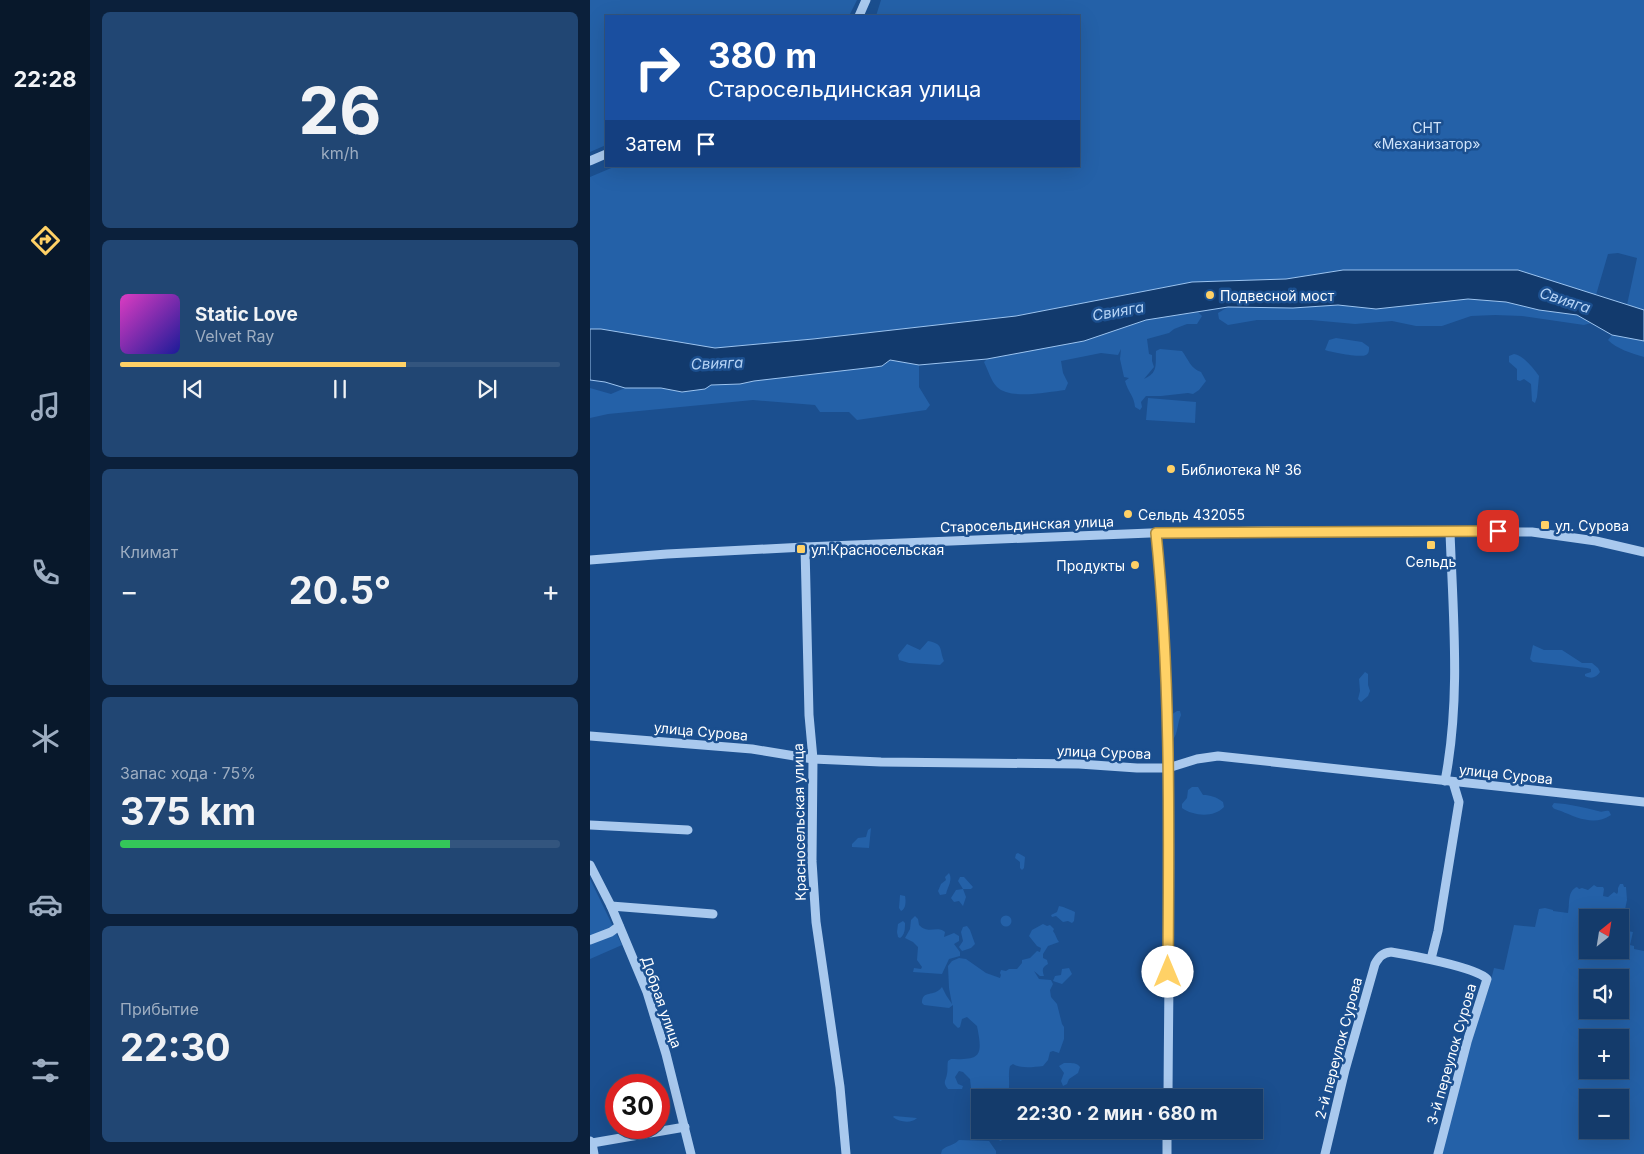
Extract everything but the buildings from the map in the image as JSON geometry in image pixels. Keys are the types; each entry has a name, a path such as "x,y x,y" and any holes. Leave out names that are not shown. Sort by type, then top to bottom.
{"street":[{"path":"859,15 866,0"},
{"path":"590,161 605,154"},
{"path":"1431,960 1438,931 1459,802 1449,782 1455,705 1450,532"},
{"name":"Старосельдинская улица","path":"590,560 805,547 1156,533 1532,532 1596,541 1644,552"},
{"path":"1156,533 1164,639 1168,768 1168,1089"},
{"name":"Красносельская улица","path":"805,547 809,715 813,759 812,861 816,922 840,1087 846,1154"},
{"path":"798,756 808,744 811,735"},
{"name":"улица Сурова","path":"590,736 752,749 813,759 882,762 1079,764 1168,768 1218,756 1644,802"},
{"path":"590,825 688,830"},
{"name":"Добрая улица","path":"590,865 611,906 647,992 666,1054 691,1154"},
{"path":"611,906 712,914"},
{"path":"590,940 611,932 619,926"},
{"name":"2-й переулок Сурова","path":"1325,1154 1345,1070 1375,964 1379,957 1391,952 1431,960"},
{"name":"3-й переулок Сурова","path":"1431,960 1471,970 1483,975 1487,979 1466,1042 1438,1154"},
{"path":"594,1154 591,1142 685,1127"},
{"path":"1167,1139 1167,1154"}],"green space":[{"path":"590,0 857,0 850,15 605,15 605,145 590,152"},
{"name":"СНТ «Механизатор»","path":"881,0 1644,0 1644,310 1627,305 1637,258 1618,253 1608,254 1596,295 1518,270 1343,270 1286,279 1192,282 1016,316 715,348 601,329 590,329 590,177 614,167 1080,167 1080,15 876,15"},
{"path":"1468,299 1506,302 1539,310 1577,315 1591,323 1584,325 1522,316 1495,315 1471,316 1442,326 1416,326 1392,321 1355,324 1311,320 1257,320 1228,325 1219,319 1218,313 1228,307 1293,308 1338,305 1376,309"},
{"path":"1198,312 1202,316 1197,324 1187,324 1169,333 1147,339 1149,354 1152,355 1154,367 1144,379 1149,377 1154,371 1156,351 1160,349 1182,351 1192,366 1201,372 1206,381 1193,394 1146,396 1141,402 1142,407 1140,410 1135,407 1125,381 1129,378 1124,377 1120,359 1121,349 1118,355 1101,353 1061,361 1063,373 1068,383 1065,390 1039,393 1020,394 1003,391 993,382 984,362 987,359 1084,341 1146,320"},
{"path":"1612,335 1644,341 1644,357 1616,346 1608,340"},
{"path":"1336,338 1362,342 1369,347 1368,353 1358,356 1325,350 1329,340"},
{"path":"1514,354 1524,359 1539,376 1535,403 1532,401 1531,384 1524,379 1517,380 1517,369 1509,362 1509,356"},
{"path":"890,360 919,365 919,387 930,405 926,410 857,420 849,412 820,412 815,405 753,400 608,414 590,418 590,388 611,394 625,388 661,388 682,392 711,385 740,384 882,366"},
{"path":"1148,398 1196,402 1195,423 1146,420"},
{"path":"928,641 939,645 944,661 940,665 909,663 899,660 898,655 907,644 920,650"},
{"path":"1533,645 1544,650 1562,650 1582,663 1592,663 1600,672 1595,677 1589,677 1585,676 1585,674 1591,672 1591,669 1533,662 1530,659"},
{"path":"1365,672 1368,674 1370,691 1368,696 1361,702 1358,699 1360,691 1359,679"},
{"path":"1180,711 1181,715 1173,739 1171,737 1171,715"},
{"path":"1192,787 1198,787 1203,795 1220,800 1223,802 1224,807 1215,813 1203,815 1192,813 1182,808 1182,804 1187,798 1188,790"},
{"path":"1554,803 1600,812 1609,811 1611,815 1599,820 1586,820 1554,809 1552,806"},
{"path":"871,828 869,848 852,847 852,844 858,838 866,837 868,830"},
{"path":"1018,853 1025,857 1022,870 1020,862 1015,858"},
{"path":"949,873 950,881 946,894 940,895 938,891"},
{"path":"960,877 964,877 973,887 971,889 963,889 958,881"},
{"path":"590,879 622,945 590,959"},
{"path":"1620,884 1626,887 1627,900 1625,909 1579,909 1579,959 1629,959 1629,931 1633,932 1630,945 1634,946 1634,949 1644,951 1644,1154 1439,1154 1457,1081 1494,968 1504,970 1514,925 1535,927 1539,909 1545,908 1568,913 1570,895 1577,887 1588,890 1594,885 1603,887 1603,896 1608,897 1614,892 1617,894"},
{"path":"963,889 966,897 963,906 959,901 954,902 951,898 956,890"},
{"path":"900,895 905,896 906,900 905,907 901,911 899,908"},
{"path":"1059,906 1075,912 1072,923 1068,921 1063,922 1056,916 1052,917 1051,915 1057,912"},
{"path":"1006,915 1012,921 1006,927 1000,921"},
{"path":"915,916 918,919 919,925 923,928 942,930 945,932 944,937 954,933 959,936 959,941 954,944 960,952 960,956 949,959 942,974 913,972 914,968 921,969 922,967 917,960 918,947 905,938 910,929 911,920"},
{"path":"903,921 905,923 904,931 900,938 897,932 898,924"},
{"path":"1043,924 1050,925 1054,929 1053,931 1059,942 1048,946 1043,954 1043,958 1047,960 1048,964 1043,969 1044,976 1040,976 1034,971 1039,979 1051,980 1053,984 1050,990 1051,997 1057,1004 1064,1027 1064,1039 1059,1053 1050,1052 1048,1060 1043,1066 1023,1067 1013,1064 1010,1066 1009,1089 972,1089 970,1079 963,1072 959,1071 955,1077 958,1084 963,1086 962,1089 948,1089 945,1083 948,1061 951,1059 974,1057 978,1054 980,1044 977,1026 967,1017 962,1019 958,1028 953,1023 953,1005 949,1008 924,1005 922,1003 924,996 936,992 942,987 952,1004 948,966 952,961 959,958 966,959 986,973 1000,978 1001,970 1017,969 1022,960 1030,958 1037,951 1040,952 1041,948 1029,936 1032,930"},
{"path":"967,926 975,944 971,948 962,951 959,947 963,941 961,932 963,927"},
{"path":"1069,968 1072,974 1062,984 1053,981 1055,976 1061,975 1062,969"},
{"path":"1064,1063 1079,1065 1080,1067 1078,1073 1063,1086 1061,1081 1064,1073 1059,1066"},
{"path":"894,1116 917,1118 905,1122 896,1119"},
{"path":"959,1140 989,1141 996,1154 941,1154 944,1148"}],"water":[{"name":"Свияга","path":"1343,270 1518,270 1644,310 1644,341 1612,335 1577,315 1539,310 1506,302 1468,299 1376,309 1338,305 1293,308 1228,307 1146,320 1084,341 987,359 919,365 890,360 882,366 740,384 711,385 705,389 682,392 661,388 625,388 590,380 590,329 601,329 715,348 1016,316 1192,282 1286,279"}],"place":[{"name":"Подвесной мост","path":"1210,295"},
{"name":"Библиотека № 36","path":"1171,469"},
{"name":"Сельдь 432055","path":"1128,514"},
{"name":"ул. Сурова","path":"1545,525"},
{"name":"Сельдь","path":"1431,545"},
{"name":"ул.Красносельская","path":"801,549"},
{"name":"Продукты","path":"1135,565"}],"route":[{"path":"1168,972 1169,790 1164,639 1156,533 1498,531"}]}
